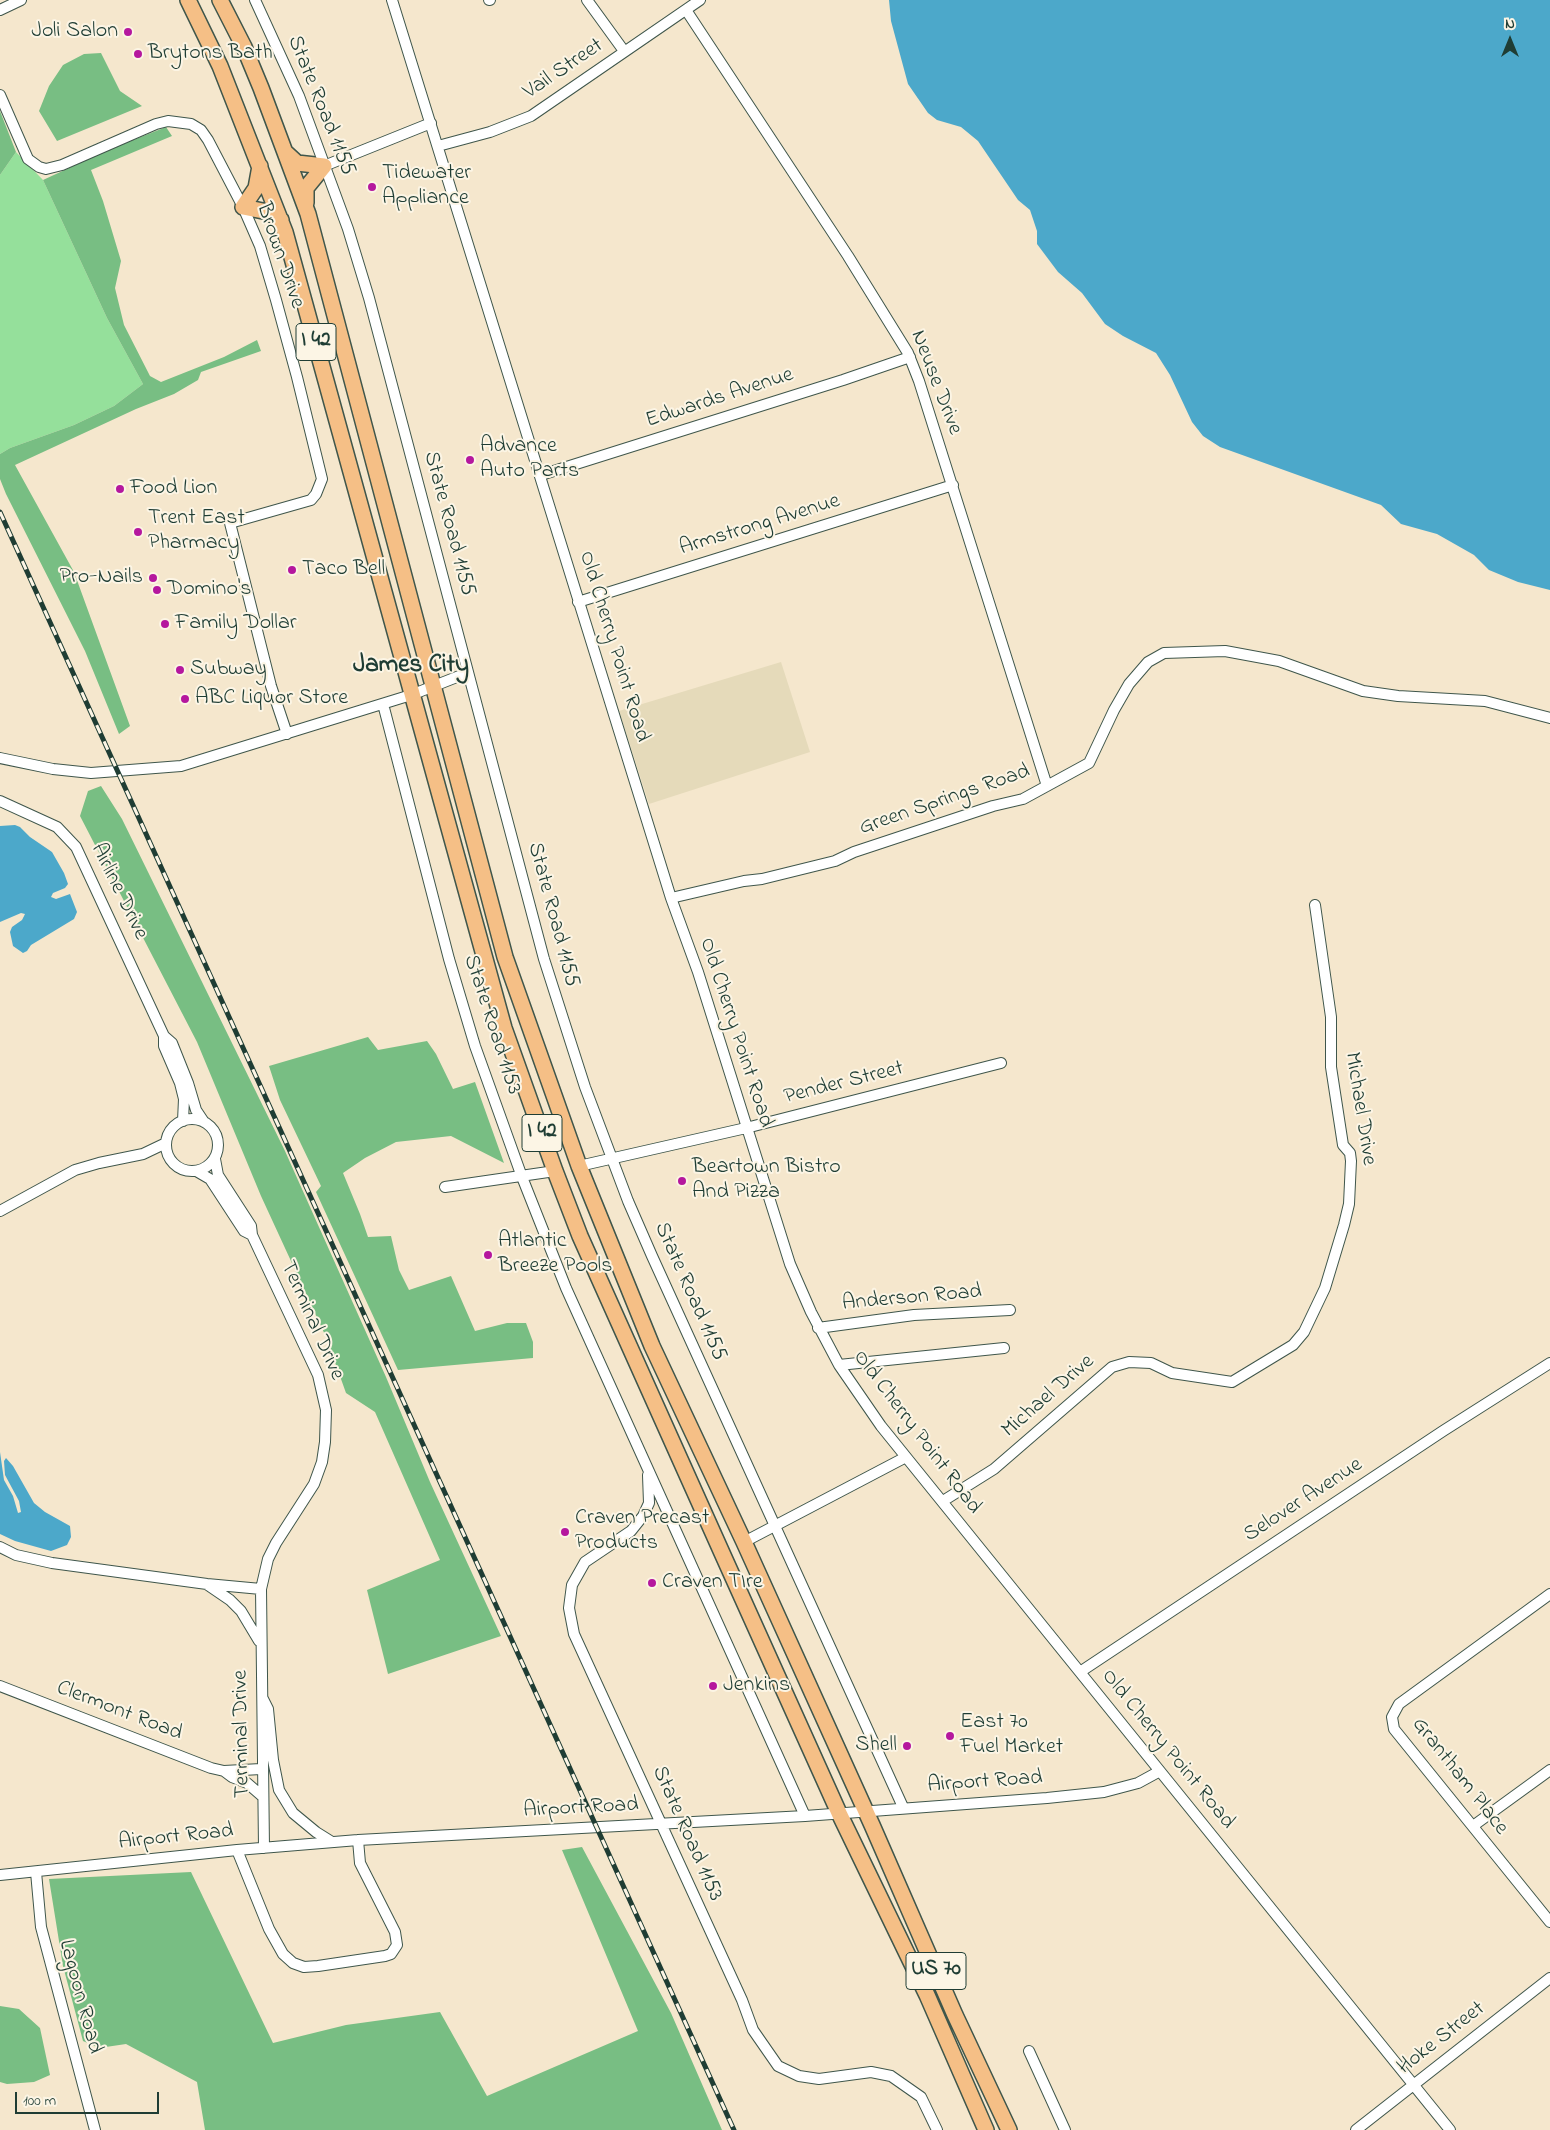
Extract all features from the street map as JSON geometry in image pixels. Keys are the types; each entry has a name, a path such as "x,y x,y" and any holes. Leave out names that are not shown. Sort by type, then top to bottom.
{"highway":[{"name":"I 42","path":"188,0 220,66 281,220 504,1028 555,1171 580,1236 839,1813 927,1995 986,2130"},
{"name":"US 70","path":"220,0 244,47 261,88 308,214 504,957 579,1166 652,1346 744,1542 866,1811 955,2015 1009,2130"},
{"path":"284,151 297,163 324,166"},
{"path":"260,164 256,188 243,207 268,212 281,220"},
{"path":"308,214 306,188 324,166"}],"street":[{"path":"0,10 21,0"},
{"name":"State Road 1155","path":"254,0 299,96 348,229 369,298 467,672 547,968 571,1046 612,1160 656,1265 903,1807"},
{"name":"Old Cherry Point Road","path":"392,0 541,474 578,602 671,898 698,972 790,1264 818,1328 840,1365 906,1457 1450,2130"},
{"path":"587,0 624,52"},
{"name":"Vail Street","path":"438,146 490,132 531,116 700,0"},
{"name":"Neuse Drive","path":"686,10 848,256 910,357 920,381 1047,786"},
{"name":"Brown Drive","path":"0,95 28,159 39,167 46,168 62,165 156,124 174,121 191,124 201,130 208,140 243,207 260,246 276,300 322,479 312,500 230,523 271,686 287,734"},
{"path":"324,166 431,123"},
{"name":"Edwards Avenue","path":"541,474 843,380 910,357"},
{"name":"Armstrong Avenue","path":"578,602 953,485"},
{"name":"Green Springs Road","path":"671,898 835,861 854,852 993,806 1022,799 1089,763 1114,710 1129,684 1148,662 1164,653 1226,651 1279,661 1363,691 1398,696 1485,701 1550,718"},
{"path":"0,758 26,765 91,773 181,766 411,695 467,672"},
{"name":"State Road 1153","path":"383,704 449,959 475,1046 522,1177 566,1288 805,1816"},
{"name":"Airline Drive","path":"0,801 57,827 76,847 164,1036"},
{"name":"Michael Drive","path":"942,1501 994,1469 1112,1367 1129,1362 1151,1362 1172,1373 1232,1382 1293,1344 1304,1332 1325,1288 1344,1225 1349,1204 1351,1169 1350,1153 1343,1145 1331,1067 1331,1017 1314,905"},
{"path":"164,1036 164,1046 180,1083 184,1099 183,1121"},
{"name":"Terminal Drive","path":"164,1036 172,1042 196,1110 204,1122 211,1126 219,1142 215,1159 218,1175 251,1226 252,1235 318,1375 326,1410 322,1462 314,1484 276,1542 268,1559 261,1589 261,1769 264,1848"},
{"name":"Pender Street","path":"579,1166 746,1128 1001,1063"},
{"path":"0,1211 75,1170 143,1154 166,1143 171,1130 183,1121 190,1119 204,1122"},
{"name":"Terminal Drive","path":"166,1143 170,1159 175,1166 190,1172 198,1172 210,1179 244,1231 252,1235"},
{"path":"198,1172 205,1169 215,1159"},
{"path":"444,1187 555,1171"},
{"name":"Anderson Road","path":"818,1328 914,1315 1010,1310"},
{"path":"840,1365 1004,1348"},
{"name":"Selover Avenue","path":"1080,1672 1550,1363"},
{"path":"744,1542 906,1457"},
{"name":"State Road 1153","path":"644,1458 650,1480 649,1503 643,1516 631,1531 585,1562 572,1585 569,1608 574,1634 742,2000 753,2030 778,2066 799,2076 819,2080 871,2072 891,2076 920,2096 937,2130"},
{"path":"0,1547 16,1555 52,1563 207,1584 261,1589"},
{"path":"207,1584 230,1600 241,1611 260,1642"},
{"name":"Grantham Place","path":"1550,1594 1399,1704 1392,1717 1394,1729 1550,1922"},
{"name":"Clermont Road","path":"0,1686 211,1768 224,1771 261,1769"},
{"path":"261,1693 268,1710 274,1768 279,1790 293,1813 332,1842"},
{"path":"1473,1826 1550,1770"},
{"name":"Clermont Road","path":"224,1771 232,1777 247,1783 262,1796"},
{"name":"Airport Road","path":"0,1875 237,1850 358,1840 805,1816 903,1807 1047,1798 1104,1792 1138,1783 1160,1771"},
{"path":"237,1850 269,1929 283,1954 298,1965 304,1967 318,1966 385,1956 391,1954 397,1945 397,1939 391,1924 360,1863 358,1840"},
{"name":"Lagoon Road","path":"36,1872 41,1927 95,2130"},
{"name":"Hoke Street","path":"1356,2130 1550,1978"},
{"path":"1029,2051 1065,2130"}],"shaded area":[{"path":"781,662 810,752 649,804 619,711"}],"green space":[{"path":"101,53 120,91 142,106 57,141 39,111 49,86 63,65 84,54"},
{"path":"0,111 16,152 0,175"},
{"path":"166,127 172,136 91,170 103,201 121,261 115,288 124,325 150,376 161,382 224,357 257,340 261,351 201,372 198,380 174,394 136,409 15,465 74,572 130,726 119,734 85,651 6,494 0,479 0,454 10,448 74,425 114,406 143,384 107,318 43,180 108,150"},
{"path":"16,152 43,180 107,318 143,384 114,406 74,425 10,448 0,454 0,175"},
{"path":"101,786 122,819 285,1151 386,1377 430,1482 501,1636 388,1674 367,1590 440,1560 375,1412 346,1393 326,1337 261,1196 197,1042 80,816 88,791"},
{"path":"368,1037 378,1050 427,1041 436,1054 453,1089 475,1082 504,1163 451,1136 396,1142 365,1158 343,1173 368,1237 391,1236 399,1270 409,1290 451,1276 475,1331 507,1323 526,1323 533,1342 533,1358 398,1370 316,1192 321,1186 280,1100 269,1066"},
{"path":"582,1847 671,2013 722,2130 205,2130 197,2082 126,2044 99,2048 83,2041 63,1966 49,1879 191,1872 273,2043 346,2025 440,2012 487,2096 638,2031 562,1850"},
{"path":"0,2006 19,2009 40,2028 50,2075 34,2082 7,2084 0,2082"}],"water":[{"path":"889,0 1550,0 1550,590 1518,582 1489,570 1474,555 1437,534 1401,524 1381,505 1220,447 1203,436 1192,422 1170,375 1156,353 1123,336 1105,324 1082,293 1058,272 1037,244 1037,231 1030,210 1018,200 978,141 961,127 937,120 928,113 908,84 891,21"},
{"path":"15,825 52,852 68,884 65,888 53,893 51,897 56,899 70,894 77,912 74,919 31,945 23,953 13,946 10,932 12,927 22,920 25,914 21,913 0,922 0,826"},
{"path":"0,1452 4,1480 13,1496 18,1513 21,1512 19,1501 5,1475 4,1461 6,1458 13,1466 34,1503 45,1512 70,1526 71,1537 67,1545 51,1551 15,1541 0,1534"}],"railway":[{"path":"0,512 734,2130"}],"place":[{"name":"Joli Salon","path":"128,32"},
{"name":"Brytons Bath","path":"138,54"},
{"name":"Tidewater Appliance","path":"372,187"},
{"name":"Advance Auto Parts","path":"470,460"},
{"name":"Food Lion","path":"120,489"},
{"name":"Trent East Pharmacy","path":"138,532"},
{"name":"Taco Bell","path":"292,570"},
{"name":"Pro-Nails","path":"153,578"},
{"name":"Domino's","path":"157,590"},
{"name":"Family Dollar","path":"165,624"},
{"name":"Subway","path":"180,670"},
{"name":"ABC Liquor Store","path":"185,699"},
{"name":"Beartown Bistro And Pizza","path":"682,1181"},
{"name":"Atlantic Breeze Pools","path":"488,1255"},
{"name":"Craven Precast Products","path":"565,1532"},
{"name":"Craven TIre","path":"652,1583"},
{"name":"Jenkins","path":"713,1686"},
{"name":"East 70 Fuel Market","path":"950,1736"},
{"name":"Shell","path":"907,1746"}],"district":[{"name":"James City","path":"411,667"}]}
